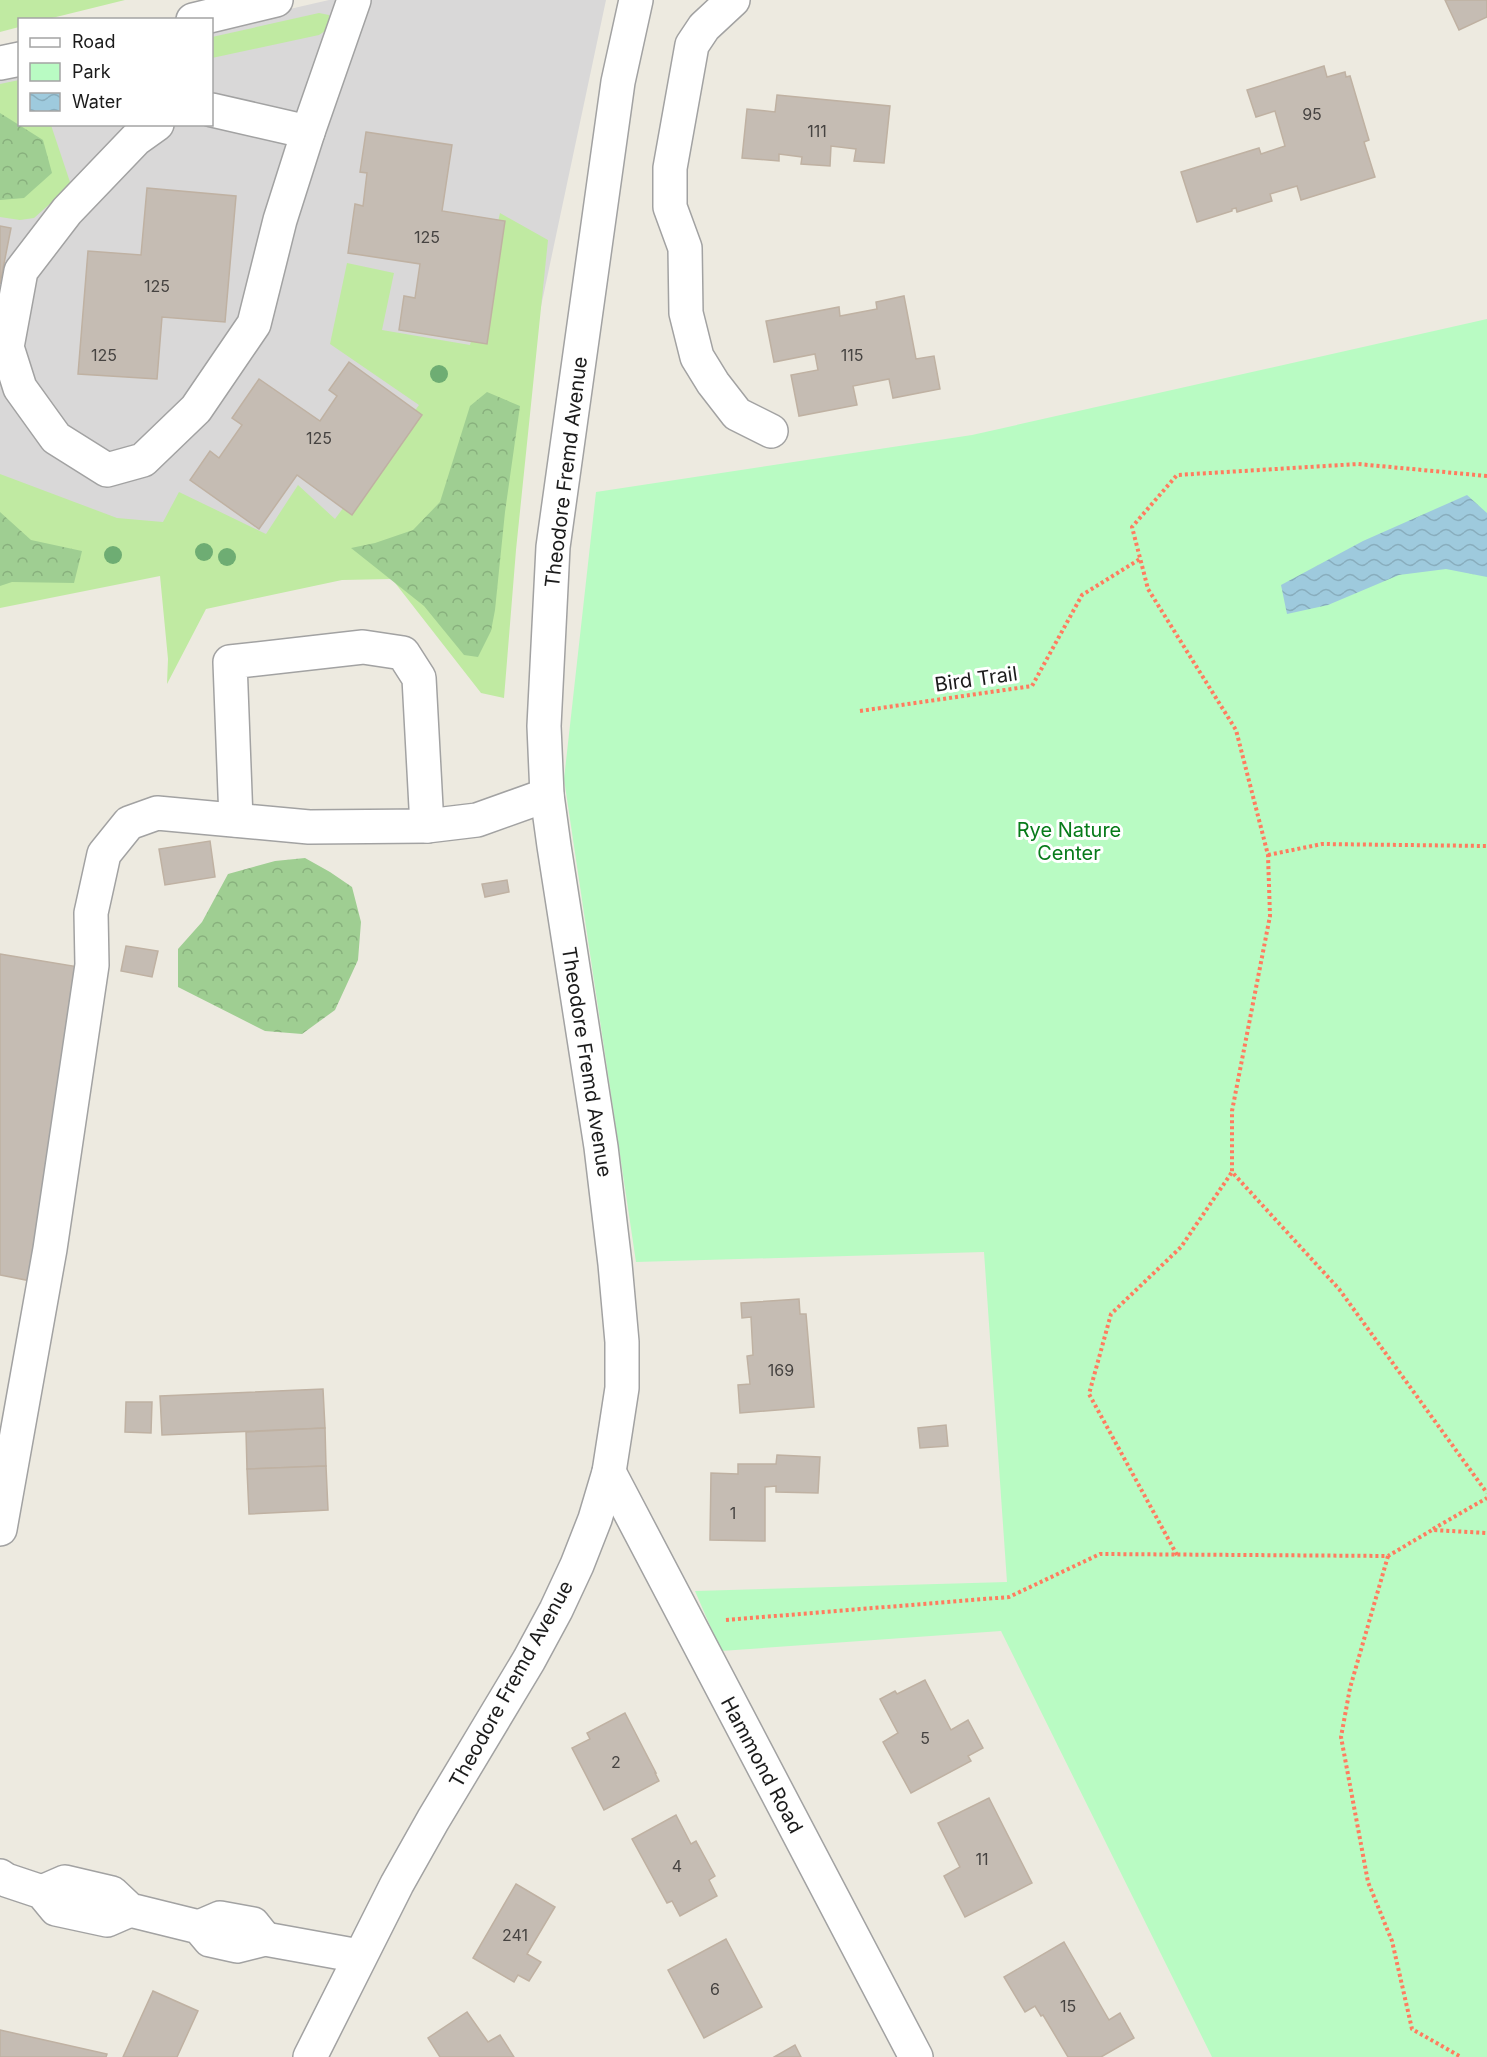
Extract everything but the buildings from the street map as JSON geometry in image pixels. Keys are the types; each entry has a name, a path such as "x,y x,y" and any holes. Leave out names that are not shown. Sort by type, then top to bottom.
{"street":[{"path":"200,18 276,0"},
{"path":"154,126 136,139 67,211 21,271 7,347 20,388 56,438 107,470 143,460 196,409 254,324 280,220 354,0"},
{"name":"Theodore Fremd Avenue","path":"310,2057 359,1956 433,1820 529,1660 556,1610 595,1519 609,1472 622,1388 622,1342 601,1147 547,795 544,726 553,547 618,82 636,0"},
{"path":"733,0 704,27 692,45 670,168 670,207 685,248 686,313 697,357 713,383 737,414 771,431"},
{"path":"0,63 18,59"},
{"path":"213,110 308,132"},
{"path":"236,820 230,662 363,646 403,652 419,678 427,826"},
{"path":"0,1529 54,1226 92,965 91,913 104,854 129,823 157,813 309,827 427,826 477,820 547,795"},
{"name":"Hammond Road","path":"609,1472 916,2057"},
{"path":"0,1876 42,1892 65,1882 112,1893 130,1910 199,1927 220,1918 253,1924 265,1939 359,1956"}],"path":[{"path":"1177,1555 1089,1394 1111,1314 1181,1247 1232,1172 1232,1111 1269,916 1268,855 1236,730 1148,589 1132,527 1177,475 1358,464 1487,476"},
{"name":"Bird Trail","path":"860,711 1032,686 1082,595 1140,559"},
{"path":"1268,855 1322,844 1487,846"},
{"path":"1232,1172 1339,1288 1487,1493"},
{"path":"688,1623 1009,1597 1100,1554 1388,1556 1487,1498"},
{"path":"1432,1530 1487,1533"},
{"path":"1388,1556 1350,1688 1341,1737 1368,1882 1392,1941 1412,2030 1461,2057"}],"shaded area":[{"path":"329,0 606,0 484,575 0,515 0,76 18,71 18,126 213,126 213,27"}],"green space":[{"path":"0,0 125,0 52,18 18,18 18,27 0,32"},
{"path":"319,13 329,15 331,27 319,35 213,58 213,37"},
{"path":"18,80 18,126 51,126 71,185 34,218 20,220 0,217 0,84"},
{"path":"0,113 43,140 52,173 24,198 0,200"},
{"path":"500,213 548,240 516,550 504,698 481,693 392,579 342,580 206,609 167,684 168,659 160,576 0,608 0,474 117,518 163,522 179,492 266,534 298,485 335,519 419,405 330,344 347,263 394,273 382,330 470,345"},
{"name":"Rye Nature Center","path":"1487,319 1487,2057 1212,2057 1001,1631 721,1651 695,1591 1007,1582 984,1252 636,1262 564,779 596,492 972,435"},
{"path":"487,392 520,406 505,512 495,610 491,631 478,657 464,655 424,606 351,548 375,543 413,530 440,502 470,406"},
{"path":"0,512 31,540 82,551 74,583 12,582 0,586"},
{"path":"305,858 352,887 361,922 358,960 335,1010 302,1034 265,1031 178,987 178,949 202,922 228,874 275,861"}],"water":[{"path":"1467,495 1487,513 1487,577 1446,569 1399,575 1328,605 1287,614 1281,585 1363,541"}]}
